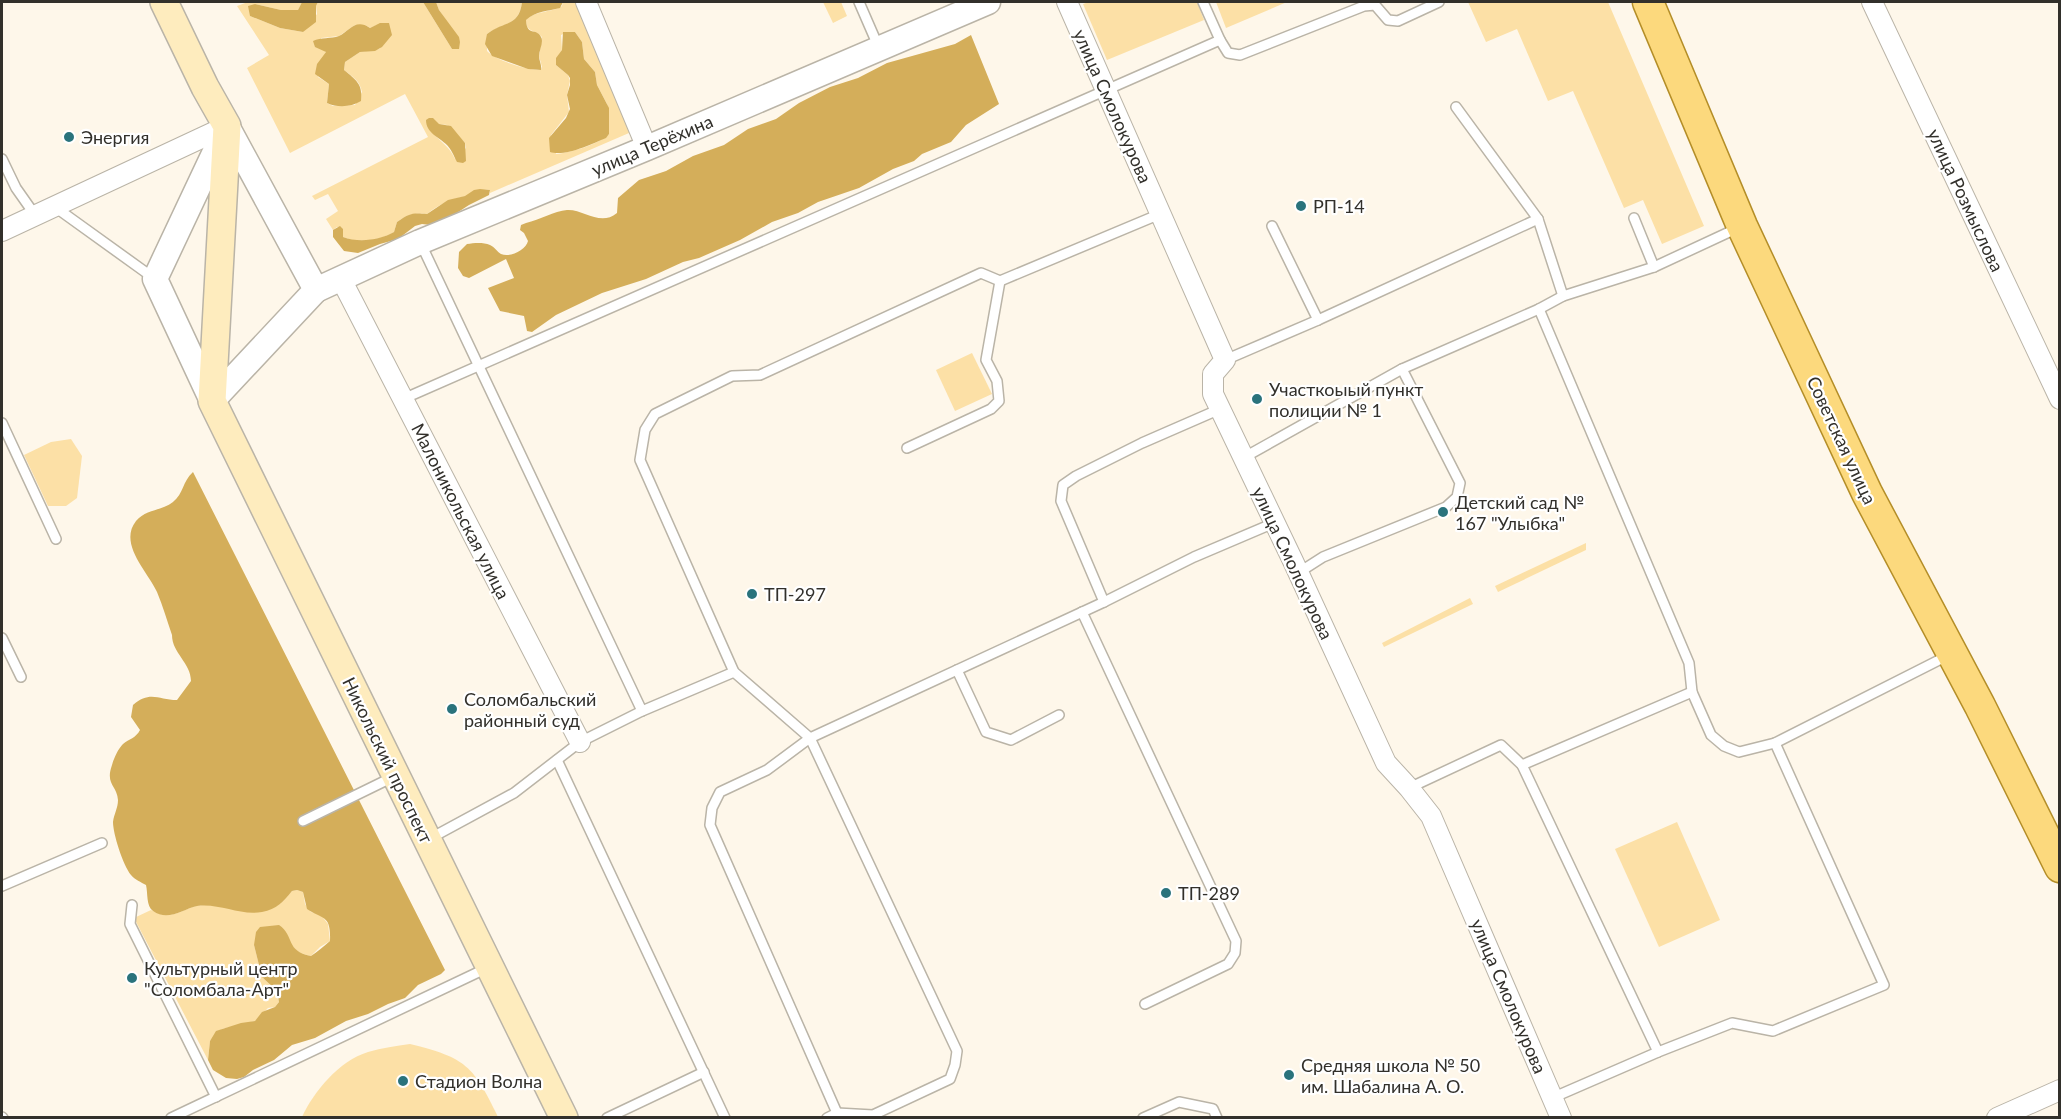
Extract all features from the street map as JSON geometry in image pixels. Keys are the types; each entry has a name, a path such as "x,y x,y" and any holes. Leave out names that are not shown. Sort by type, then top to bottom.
{"main road":[{"path":"164,2 205,87 227,126 212,401"},
{"name":"Советская улица","path":"1648,2 1742,226 1867,494 1980,706 2060,867"},
{"name":"Никольский проспект","path":"212,401 564,1118"}],"street":[{"path":"586,2 647,148"},
{"name":"улица Терёхина","path":"316,290 420,242 988,2"},
{"name":"улица Смолокурова","path":"1067,2 1225,360 1213,374 1213,394 1386,763 1431,816 1561,1117"},
{"name":"улица Розмыслова","path":"1872,2 2060,399"},
{"path":"2,231 227,126"},
{"path":"227,126 316,290 212,401 155,279 227,126"},
{"name":"Малоникольская улица","path":"341,279 580,742"},
{"path":"1996,1118 2060,1090"}],"lane":[{"path":"859,2 879,48"},
{"path":"1203,2 1228,53 1240,55 1364,6 1375,5 1388,20 1398,21 1439,2"},
{"path":"403,399 1220,40"},
{"path":"1456,107 1538,219 1563,296"},
{"path":"2,159 16,188 35,215"},
{"path":"55,207 155,279"},
{"path":"827,1118 837,1113 873,1115 950,1079 957,1051 810,738 734,672 640,460 645,430 655,414 732,376 760,375 981,273 1000,281 1160,214"},
{"path":"1634,218 1654,267"},
{"path":"1225,360 1538,219"},
{"path":"1272,226 1318,320"},
{"path":"1243,458 1402,369 1539,309 1563,296 1654,267 1742,226"},
{"path":"420,242 642,711"},
{"path":"907,448 991,409 999,401 997,381 986,360 1000,281"},
{"path":"1539,309 1689,663 1692,692 1711,735 1724,746 1739,752 1775,742 1951,654"},
{"path":"1298,573 1323,558 1446,507 1457,496 1460,483 1402,369"},
{"path":"1104,602 1061,501 1063,485 1132,448 1220,409"},
{"path":"2,423 56,539"},
{"path":"837,1113 710,825 712,808 720,792 767,770 810,738 1194,558 1274,523"},
{"path":"1082,612 1236,941 1235,954 1228,964 1145,1004"},
{"path":"2,638 21,677"},
{"path":"957,670 986,732 1011,740 1059,715"},
{"path":"427,840 514,793 580,742 642,711 734,672"},
{"path":"1522,765 1692,692"},
{"path":"1552,1098 1732,1023 1773,1031 1884,985 1775,742"},
{"path":"1409,788 1501,745 1522,765 1658,1052"},
{"path":"557,760 725,1118"},
{"path":"303,821 396,776"},
{"path":"2,886 102,843"},
{"path":"132,905 130,924 216,1096"},
{"path":"171,1118 489,967"},
{"path":"607,1118 704,1072"},
{"path":"1143,1118 1179,1102 1213,1109 1217,1118"}],"shaded area":[{"path":"248,2 302,2 298,10 281,10 255,4 250,16 280,28 303,32 317,14 318,2 423,2 452,49 460,42 436,2 522,2 514,20 487,34 487,51 512,64 541,70 539,56 542,37 529,29 526,20 534,15 558,8 563,2 577,2 633,128 629,133 490,193 490,190 479,191 444,203 427,214 408,216 397,222 394,232 389,235 369,240 349,239 343,237 342,228 337,227 333,230 326,219 338,211 328,194 315,200 312,196 428,137 405,94 290,153 247,68 269,55 237,6","holes":["355,25 370,28 377,25 384,44 379,49 360,52 345,62 344,70 358,82 362,92 355,105 333,106 327,103 329,84 318,77 326,52 321,48 321,38 339,36","575,32 582,42 584,59 595,72 597,85 607,104 609,134 584,147 556,154 551,135 569,112 567,95 570,81 568,75 556,65 562,50 561,35","439,124 447,125 465,143 466,148 455,159 450,150 430,129"]},
{"path":"302,2 318,2 316,22 303,32 280,28 250,16 248,6 255,4 281,10 298,10"},
{"path":"423,2 436,2 439,10 459,37 459,49 452,49"},
{"path":"522,2 563,2 560,8 538,13 526,20 528,28 539,34 542,39 539,56 541,70 528,69 492,56 485,44 487,34 518,16"},
{"path":"823,2 841,2 847,16 833,23"},
{"path":"1089,2 1197,2 1204,20 1107,60 1083,4"},
{"path":"1216,2 1287,2 1226,28"},
{"path":"1468,2 1608,2 1704,226 1662,244 1643,200 1624,208 1573,91 1548,101 1517,29 1486,42"},
{"path":"380,23 389,23 392,35 382,47 375,51 360,52 345,62 344,70 360,86 361,101 344,106 327,103 329,84 315,74 317,64 326,52 315,47 313,41 339,36 356,25 365,25 370,28"},
{"path":"563,32 575,32 582,42 584,59 595,72 597,85 609,108 609,134 606,138 586,146 556,153 550,152 549,138 566,118 570,109 567,95 570,78 556,65 556,58 562,50"},
{"path":"971,35 999,104 966,125 951,142 922,154 914,161 893,169 859,188 818,202 798,213 772,222 740,240 699,258 602,293 556,315 532,332 527,331 524,316 500,311 488,288 514,278 506,259 469,278 463,276 458,268 459,252 467,244 487,244 501,254 509,255 521,250 527,244 524,233 520,230 521,225 526,223 567,210 598,218 611,217 617,213 618,198 639,180 666,171 693,156 724,145 748,129 776,119 799,103 830,87 858,78 887,63 955,44"},
{"path":"433,118 439,124 451,126 465,143 466,161 457,162 448,147 431,132 426,120"},
{"path":"480,189 490,190 489,195 449,218 431,225 415,226 398,239 358,253 344,251 333,237 333,230 340,226 343,229 343,237 349,239 369,240 382,237 394,232 397,222 408,215 427,214 448,200"},
{"path":"972,353 992,394 955,411 936,370"},
{"path":"71,439 82,456 77,498 66,506 48,506 24,455 51,442"},
{"path":"193,472 445,970 418,985 405,998 346,1021 315,1038 292,1045 274,1060 237,1079 226,1078 213,1070 208,1060 210,1041 216,1031 255,1021 262,1012 275,1007 279,1002 277,991 262,977 254,945 256,932 260,927 279,925 284,929 297,951 311,956 330,941 329,926 325,919 307,909 303,892 297,890 292,891 276,907 262,912 197,906 175,914 159,914 149,906 146,885 136,880 128,870 113,827 118,800 110,772 119,748 140,730 131,717 133,705 139,700 150,697 177,700 191,681 188,669 175,647 157,592 132,548 131,530 140,517 173,502"},
{"path":"1586,543 1586,550 1498,592 1495,586"},
{"path":"1470,598 1473,604 1384,647 1382,643"},
{"path":"1677,822 1720,920 1659,947 1615,849"},
{"path":"292,891 303,892 305,904 311,912 321,915 328,924 330,941 311,956 296,950 287,935 254,945 262,977 277,991 279,1002 275,1007 268,1008 255,1021 222,1029 210,1041 208,1060 134,918 151,910 169,915 204,905 251,911 266,910 281,903"},
{"name":"Стадион Волна","path":"410,1044 444,1054 466,1067 482,1086 498,1117 302,1117 321,1087 347,1062 368,1052"}],"place":[{"name":"Энергия","path":"69,137"},
{"name":"РП-14","path":"1301,206"},
{"name":"Участкоыый пункт полиции № 1","path":"1257,399"},
{"name":"Детский сад № 167 \"Улыбка\"","path":"1443,512"},
{"name":"ТП-297","path":"752,594"},
{"name":"Соломбальский районный суд","path":"452,709"},
{"name":"ТП-289","path":"1166,893"},
{"name":"Культурный центр \"Соломбала-Арт\"","path":"132,978"},
{"name":"Средняя школа № 50 им. Шабалина А. О.","path":"1289,1075"},
{"name":"Стадион Волна","path":"403,1081"}]}
